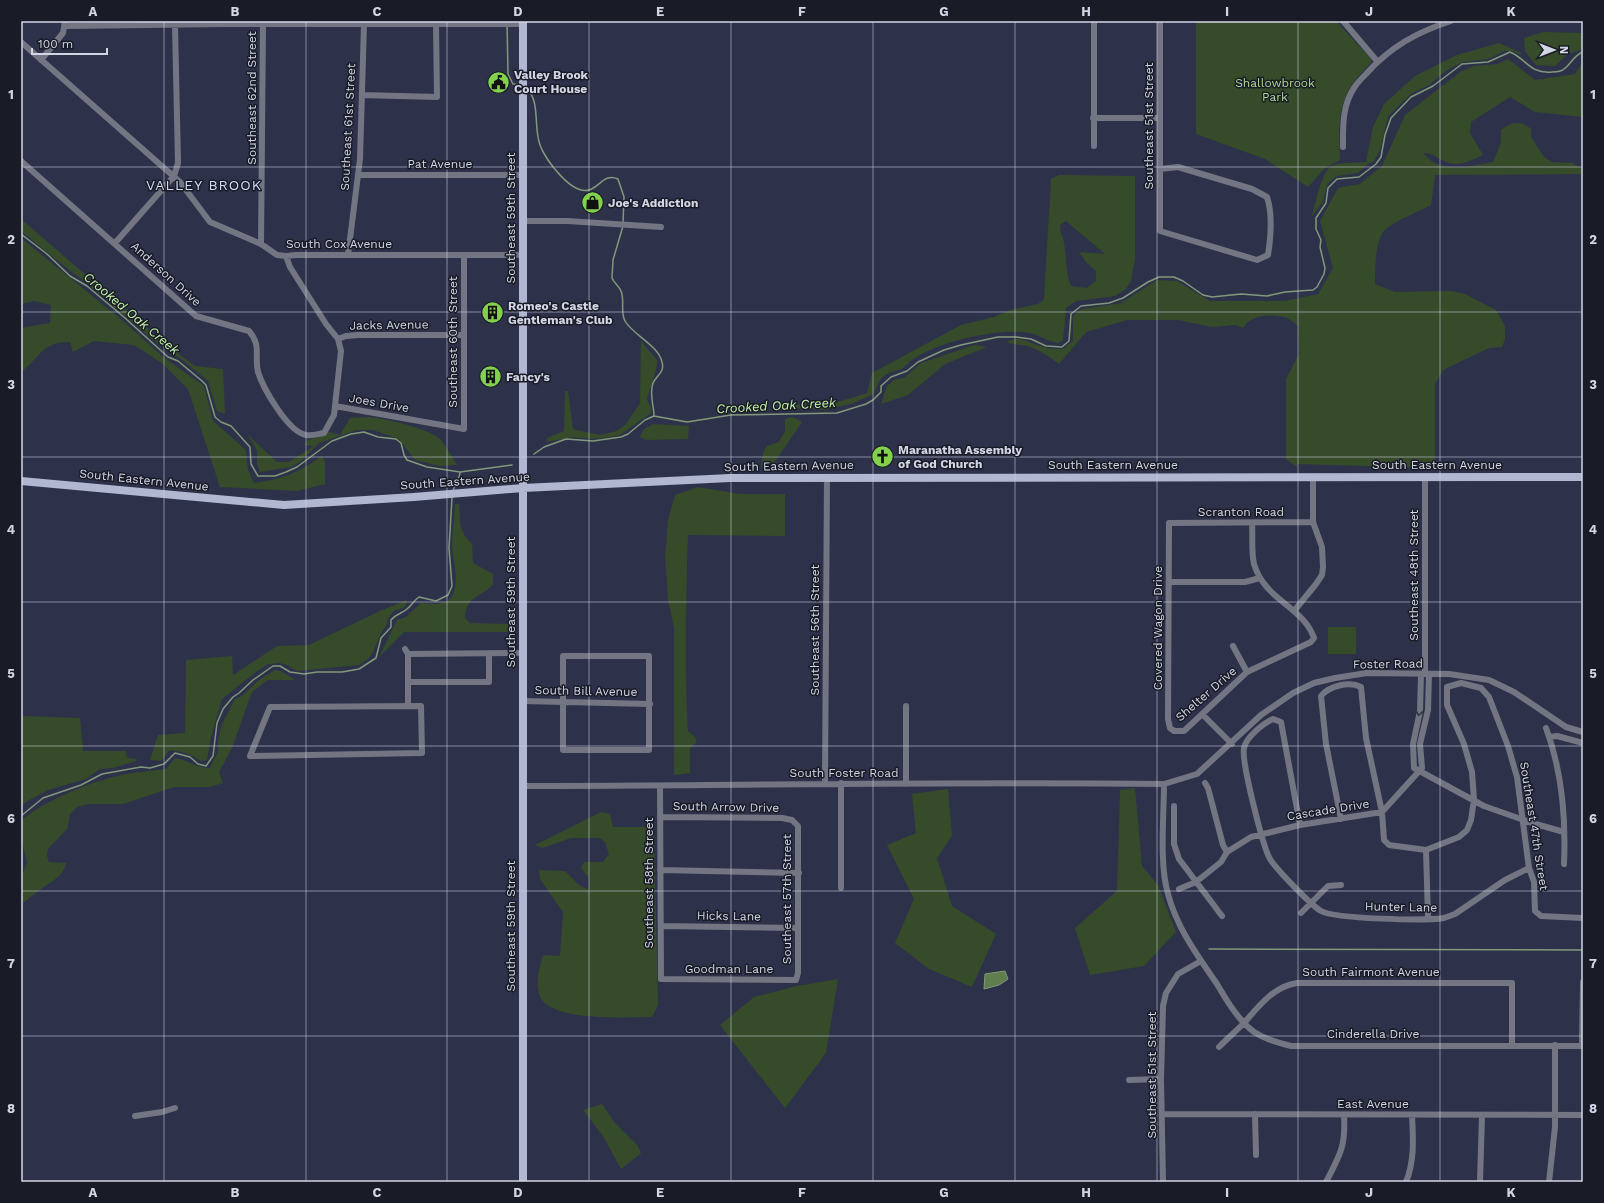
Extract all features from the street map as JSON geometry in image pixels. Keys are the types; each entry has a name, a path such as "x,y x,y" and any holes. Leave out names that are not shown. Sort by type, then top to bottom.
{"main road":[{"name":"Southeast 59th Street","path":"523,22 523,1182"},
{"name":"South Eastern Avenue","path":"21,481 284,505 523,488 730,478 1583,477"}],"street":[{"path":"1094,21 1094,146"},
{"name":"Southeast 51st Street","path":"1160,21 1160,118 1160,169 1160,232 1257,260 1268,255 1271,218 1270,206 1267,197 1261,193 1178,167 1160,169"},
{"path":"1343,21 1378,61"},
{"path":"1343,147 1343,124 1348,101 1354,87 1378,61 1392,49 1434,24 1451,21"},
{"path":"41,60 63,33 65,23 175,25 225,22 263,24 436,25 523,22"},
{"name":"Southeast 62nd Street","path":"261,244 263,24"},
{"name":"Southeast 61st Street","path":"348,255 358,175 364,24"},
{"path":"115,243 174,176 178,163 175,25"},
{"path":"362,95 437,96 436,25"},
{"name":"South Cox Avenue","path":"21,42 174,176 190,193 203,214 210,222 261,244 277,255 523,255"},
{"path":"1093,118 1160,118"},
{"name":"Anderson Drive","path":"21,161 196,316 249,331 255,338 258,347 257,365 261,380 288,424 298,432 306,435 324,433 334,415 335,406"},
{"name":"Pat Avenue","path":"358,175 523,175"},
{"path":"523,221 567,221 661,227"},
{"path":"286,256 290,267 326,324 338,339"},
{"name":"Southeast 60th Street","path":"464,256 464,429"},
{"name":"Jacks Avenue","path":"338,339 346,336 358,335 464,335"},
{"name":"Joes Drive","path":"338,339 341,351 335,406 464,429"},
{"name":"Southeast 56th Street","path":"825,783 827,477"},
{"path":"1252,523 1254,563 1260,578 1269,591 1294,611 1322,575 1322,547 1312,522 1312,477"},
{"name":"Southeast 48th Street","path":"1418,771 1422,768 1420,744 1428,710 1425,674 1425,477"},
{"name":"Scranton Road","path":"1170,523 1312,522"},
{"name":"Covered Wagon Drive","path":"1170,523 1168,719 1170,728 1174,731"},
{"path":"1169,582 1245,582 1260,578"},
{"name":"Shelter Drive","path":"1174,731 1184,731 1247,672 1311,642 1314,638 1312,632 1294,611"},
{"path":"1233,646 1247,672"},
{"path":"408,706 406,651 489,654 523,653"},
{"path":"408,682 489,682 489,654"},
{"path":"563,656 649,656 650,704 649,750 563,750 563,656"},
{"name":"Foster Road","path":"1164,784 1197,774 1232,744 1243,731 1276,704 1314,684 1334,678 1367,673 1449,674 1489,680 1514,692 1547,716 1566,727 1583,732"},
{"path":"1341,819 1326,744 1321,696 1331,688 1356,684 1361,686 1366,738 1382,812 1384,840 1389,845 1426,850 1458,837 1467,830 1474,811 1474,800"},
{"name":"Southeast 47th Street","path":"1474,800 1469,758 1447,705 1448,687 1452,684 1469,684 1481,688 1489,698 1514,762 1524,820 1529,868 1534,882 1534,907 1536,914 1541,916 1583,918"},
{"name":"South Bill Avenue","path":"523,701 650,704"},
{"path":"408,706 421,706 422,753 250,756 270,707 408,706"},
{"path":"906,706 906,784"},
{"path":"1202,714 1232,744"},
{"name":"Hunter Lane","path":"1300,825 1281,722 1276,719 1270,720 1247,741 1244,748 1246,772 1270,859 1320,911 1340,916 1438,919 1450,916 1505,880 1529,868"},
{"path":"1546,728 1550,737 1560,783 1564,832 1564,864"},
{"path":"1550,737 1557,736 1583,743"},
{"path":"1418,771 1484,806 1564,832"},
{"name":"Cascade Drive","path":"1179,889 1196,882 1221,862 1227,852 1251,836 1300,825 1382,812 1418,771"},
{"name":"South Foster Road","path":"523,786 660,786 825,783 1164,784"},
{"path":"841,783 841,888"},
{"path":"1205,783 1208,788 1223,845 1227,852"},
{"name":"Cinderella Drive","path":"1164,784 1164,868 1167,892 1186,939 1237,1016 1253,1031 1277,1043 1291,1046 1583,1046"},
{"name":"Southeast 58th Street","path":"660,786 661,980"},
{"path":"1174,806 1174,844 1179,859 1222,916"},
{"name":"South Arrow Drive","path":"660,817 782,818 792,820"},
{"name":"Southeast 57th Street","path":"792,820 798,826 798,973 796,980"},
{"path":"1426,850 1428,918"},
{"path":"660,870 799,873"},
{"path":"1301,913 1328,886 1341,885"},
{"name":"Hicks Lane","path":"661,926 798,928"},
{"name":"Southeast 51st Street","path":"1163,1182 1161,1027 1166,993 1178,974 1201,961"},
{"name":"Goodman Lane","path":"661,980 796,980"},
{"name":"South Fairmont Avenue","path":"1219,1047 1250,1014 1274,992 1289,984 1297,982 1512,983 1512,1045"},
{"path":"1583,982 1583,1046"},
{"path":"1549,1182 1555,1115 1555,1045"},
{"path":"1130,1080 1161,1079"},
{"path":"135,1116 162,1112 175,1108"},
{"name":"East Avenue","path":"1162,1114 1583,1115"},
{"path":"1255,1114 1256,1155"},
{"path":"1326,1182 1343,1150 1345,1139 1344,1115"},
{"path":"1406,1182 1410,1172 1414,1151 1412,1115"},
{"path":"1480,1182 1482,1115"}],"green space":[{"name":"Shallowbrook Park","path":"1196,21 1336,21 1371,59 1371,63 1352,86 1342,107 1339,131 1340,160 1325,168 1308,187 1265,159 1196,134"},
{"path":"1543,32 1583,33 1583,49 1568,54 1555,66 1536,65 1525,51 1524,38"},
{"path":"1499,43 1521,53 1522,55 1511,51 1504,51 1488,59 1463,62 1450,68 1429,85 1412,93 1388,116 1380,150 1374,161 1358,173 1337,176 1327,184 1323,202 1312,216 1322,179 1329,168 1342,163 1366,162 1373,127 1384,104 1415,76 1457,55"},
{"path":"1508,59 1535,80 1575,74 1583,62 1583,117 1535,112 1510,97 1471,122 1470,133 1483,155 1466,162 1453,164 1445,162 1433,155 1423,153 1430,160 1446,167 1465,167 1493,162 1501,143 1501,130 1508,125 1519,123 1531,129 1531,137 1544,157 1552,162 1572,163 1583,169 1583,174 1435,175 1431,205 1388,227 1381,236 1377,249 1375,284 1395,292 1451,291 1465,294 1496,310 1505,326 1505,339 1502,347 1489,348 1443,370 1435,384 1435,468 1297,464 1297,467 1286,459 1286,379 1299,354 1298,326 1286,318 1273,315 1261,316 1246,323 1243,328 1235,325 1212,327 1178,320 1127,320 1086,332 1059,364 1042,352 1022,345 1007,342 1016,339 1046,348 1063,349 1073,341 1073,316 1081,309 1121,303 1157,280 1177,281 1210,301 1285,301 1318,294 1333,268 1320,221 1338,188 1360,184 1382,166 1405,115 1460,72 1474,66 1497,64"},
{"path":"1059,175 1135,176 1135,259 1131,281 1125,290 1115,296 1076,301 1066,308 1063,340 1058,343 1027,332 996,333 967,338 939,346 912,360 901,369 886,374 879,382 874,394 851,404 824,410 768,406 835,403 867,393 872,373 961,325 994,317 1010,310 1038,304 1044,299 1051,179","holes":["1066,221 1105,254 1079,252 1086,262 1096,271 1096,281 1087,288 1071,286 1060,225"]},
{"path":"21,219 169,347 195,366 223,369 225,414 217,411 208,381 181,359 153,340 86,282 21,231"},
{"path":"21,238 123,321 162,356 204,386 213,421 246,450 248,470 254,483 282,477 298,471 322,456 325,462 325,484 297,491 220,487 188,389 163,364 134,345 94,341 73,352 70,342 60,343 42,351 21,372 21,328 50,323 51,305 34,301 21,304"},
{"path":"641,341 657,360 656,370 647,400 651,407 651,413 620,435 592,439 573,437 547,442 547,438 564,431 565,391 568,391 573,429 600,435 617,431 626,424 640,403"},
{"path":"974,345 987,347 945,364 908,395 881,404 887,386 894,380 904,378 921,363"},
{"path":"370,417 417,428 434,435 442,441 457,465 440,466 415,460 399,439 373,430 357,430 319,443 300,462 291,467 260,472 257,463 257,450 247,434 277,462 289,462 314,446 305,445 306,441 329,432 340,435 350,418"},
{"path":"792,417 802,422 772,466 761,467 763,453 767,446 779,442 785,431 785,419"},
{"path":"653,424 689,426 688,439 646,440 640,437 643,430"},
{"path":"698,487 740,494 785,494 785,536 688,535 686,682 688,731 696,738 696,743 690,748 690,773 674,775 674,628 668,600 665,557 668,520 675,495"},
{"path":"455,504 459,504 462,529 467,539 472,544 473,563 493,574 493,585 471,601 468,605 465,618 470,623 512,624 514,632 404,632 379,657 397,620 406,617 421,603 442,603 450,599 452,596 456,585 452,547"},
{"path":"407,600 405,607 394,611 388,618 386,626 381,633 373,652 369,658 359,665 297,671 287,665 279,663 268,664 222,699 211,737 207,760 201,761 186,753 169,751 161,761 150,760 158,735 185,733 186,660 232,656 233,675 277,646 309,645 380,611"},
{"path":"1328,627 1356,627 1356,654 1328,654"},
{"path":"275,670 281,671 295,680 268,680 252,692 232,748 219,772 223,783 209,787 174,787 123,804 88,804 77,807 70,814 67,829 48,849 47,856 49,862 66,863 65,868 60,875 21,905 21,879 27,862 21,837 21,821 30,813 70,792 100,781 126,774 166,769 175,758 200,767 210,768 218,752 218,740 222,724 235,699 242,696 259,680"},
{"path":"21,716 80,718 83,751 126,751 127,758 137,759 136,761 113,768 100,769 86,779 48,790 26,802 21,807"},
{"path":"1135,788 1142,866 1158,885 1176,932 1144,966 1090,975 1075,928 1117,891 1120,790"},
{"path":"948,789 952,836 937,858 952,906 996,934 972,987 929,969 895,943 914,899 887,845 916,833 912,794"},
{"path":"601,812 610,814 613,827 654,827 658,1005 652,1017 582,1016 556,1009 546,1004 539,994 538,981 543,955 560,956 563,912 540,879 539,870 565,871 579,885 589,890 589,878 581,868 584,862 603,862 609,854 605,842 600,838 571,838 543,848 535,845"},
{"path":"838,979 826,1053 785,1108 720,1025 754,997 797,986"},
{"path":"602,1104 615,1123 637,1145 641,1153 621,1169 603,1136 583,1110"}],"shaded area":[{"path":"1005,971 1008,979 999,985 984,989 985,974"}],"waterway":[{"path":"507,21 508,74 513,84 520,85"},
{"name":"Crooked Oak Creek","path":"534,454 544,447 566,439 593,441 621,437 628,434 645,420 654,416 687,422 731,415 837,413 866,404 873,400 881,392 881,386 891,377 907,371 918,362 944,350 961,345 998,337 1016,337 1031,339 1046,346 1062,347 1069,341 1071,314 1081,306 1109,303 1123,298 1148,282 1159,277 1174,277 1183,281 1203,295 1212,297 1241,294 1267,296 1285,292 1313,290 1317,287 1324,274 1325,268 1320,247 1321,240 1316,229 1316,218 1326,203 1328,188 1337,179 1359,177 1376,164 1381,157 1385,135 1391,118 1411,97 1433,86 1462,64 1488,62 1510,52 1538,71 1557,72 1563,70 1577,55 1583,52"},
{"path":"526,87 534,100 538,138 547,159 567,182 582,190 589,190 609,178 618,179 624,197 623,223"},
{"path":"623,226 613,260 612,278 620,289 623,298 623,314 625,321 656,351 660,356 663,365 662,371 653,383 652,387 654,416"},
{"name":"Crooked Oak Creek","path":"21,234 47,254 70,276 87,286 168,357 178,361 206,385 215,417 221,422 231,426 250,447 251,464 258,476 275,476 286,472 297,467 332,441 351,434 364,432 378,437 396,439 401,443 407,460 427,467 460,472 512,465"},
{"path":"453,492 460,472"},
{"path":"21,816 43,798 81,785 102,774 141,767 150,768 164,764 175,753 190,757 198,764 206,766 213,756 217,723 223,709 233,697 273,666 280,666 290,672 304,674 317,672 342,672 359,669 376,658 381,638 391,627 391,620 393,618 410,606 419,597 436,601 448,595 452,586 449,548 452,498"},
{"path":"21,852 21,863"},
{"path":"1209,949 1583,950"}],"place":[{"name":"Valley Brook Court House","path":"499,82"},
{"name":"Joe's Addiction","path":"592,203"},
{"name":"Romeo's Castle Gentleman's Club","path":"493,313"},
{"name":"Fancy's","path":"490,377"},
{"name":"Maranatha Assembly of God Church","path":"883,457"}],"district":[{"name":"VALLEY BROOK","path":"204,185"}]}
